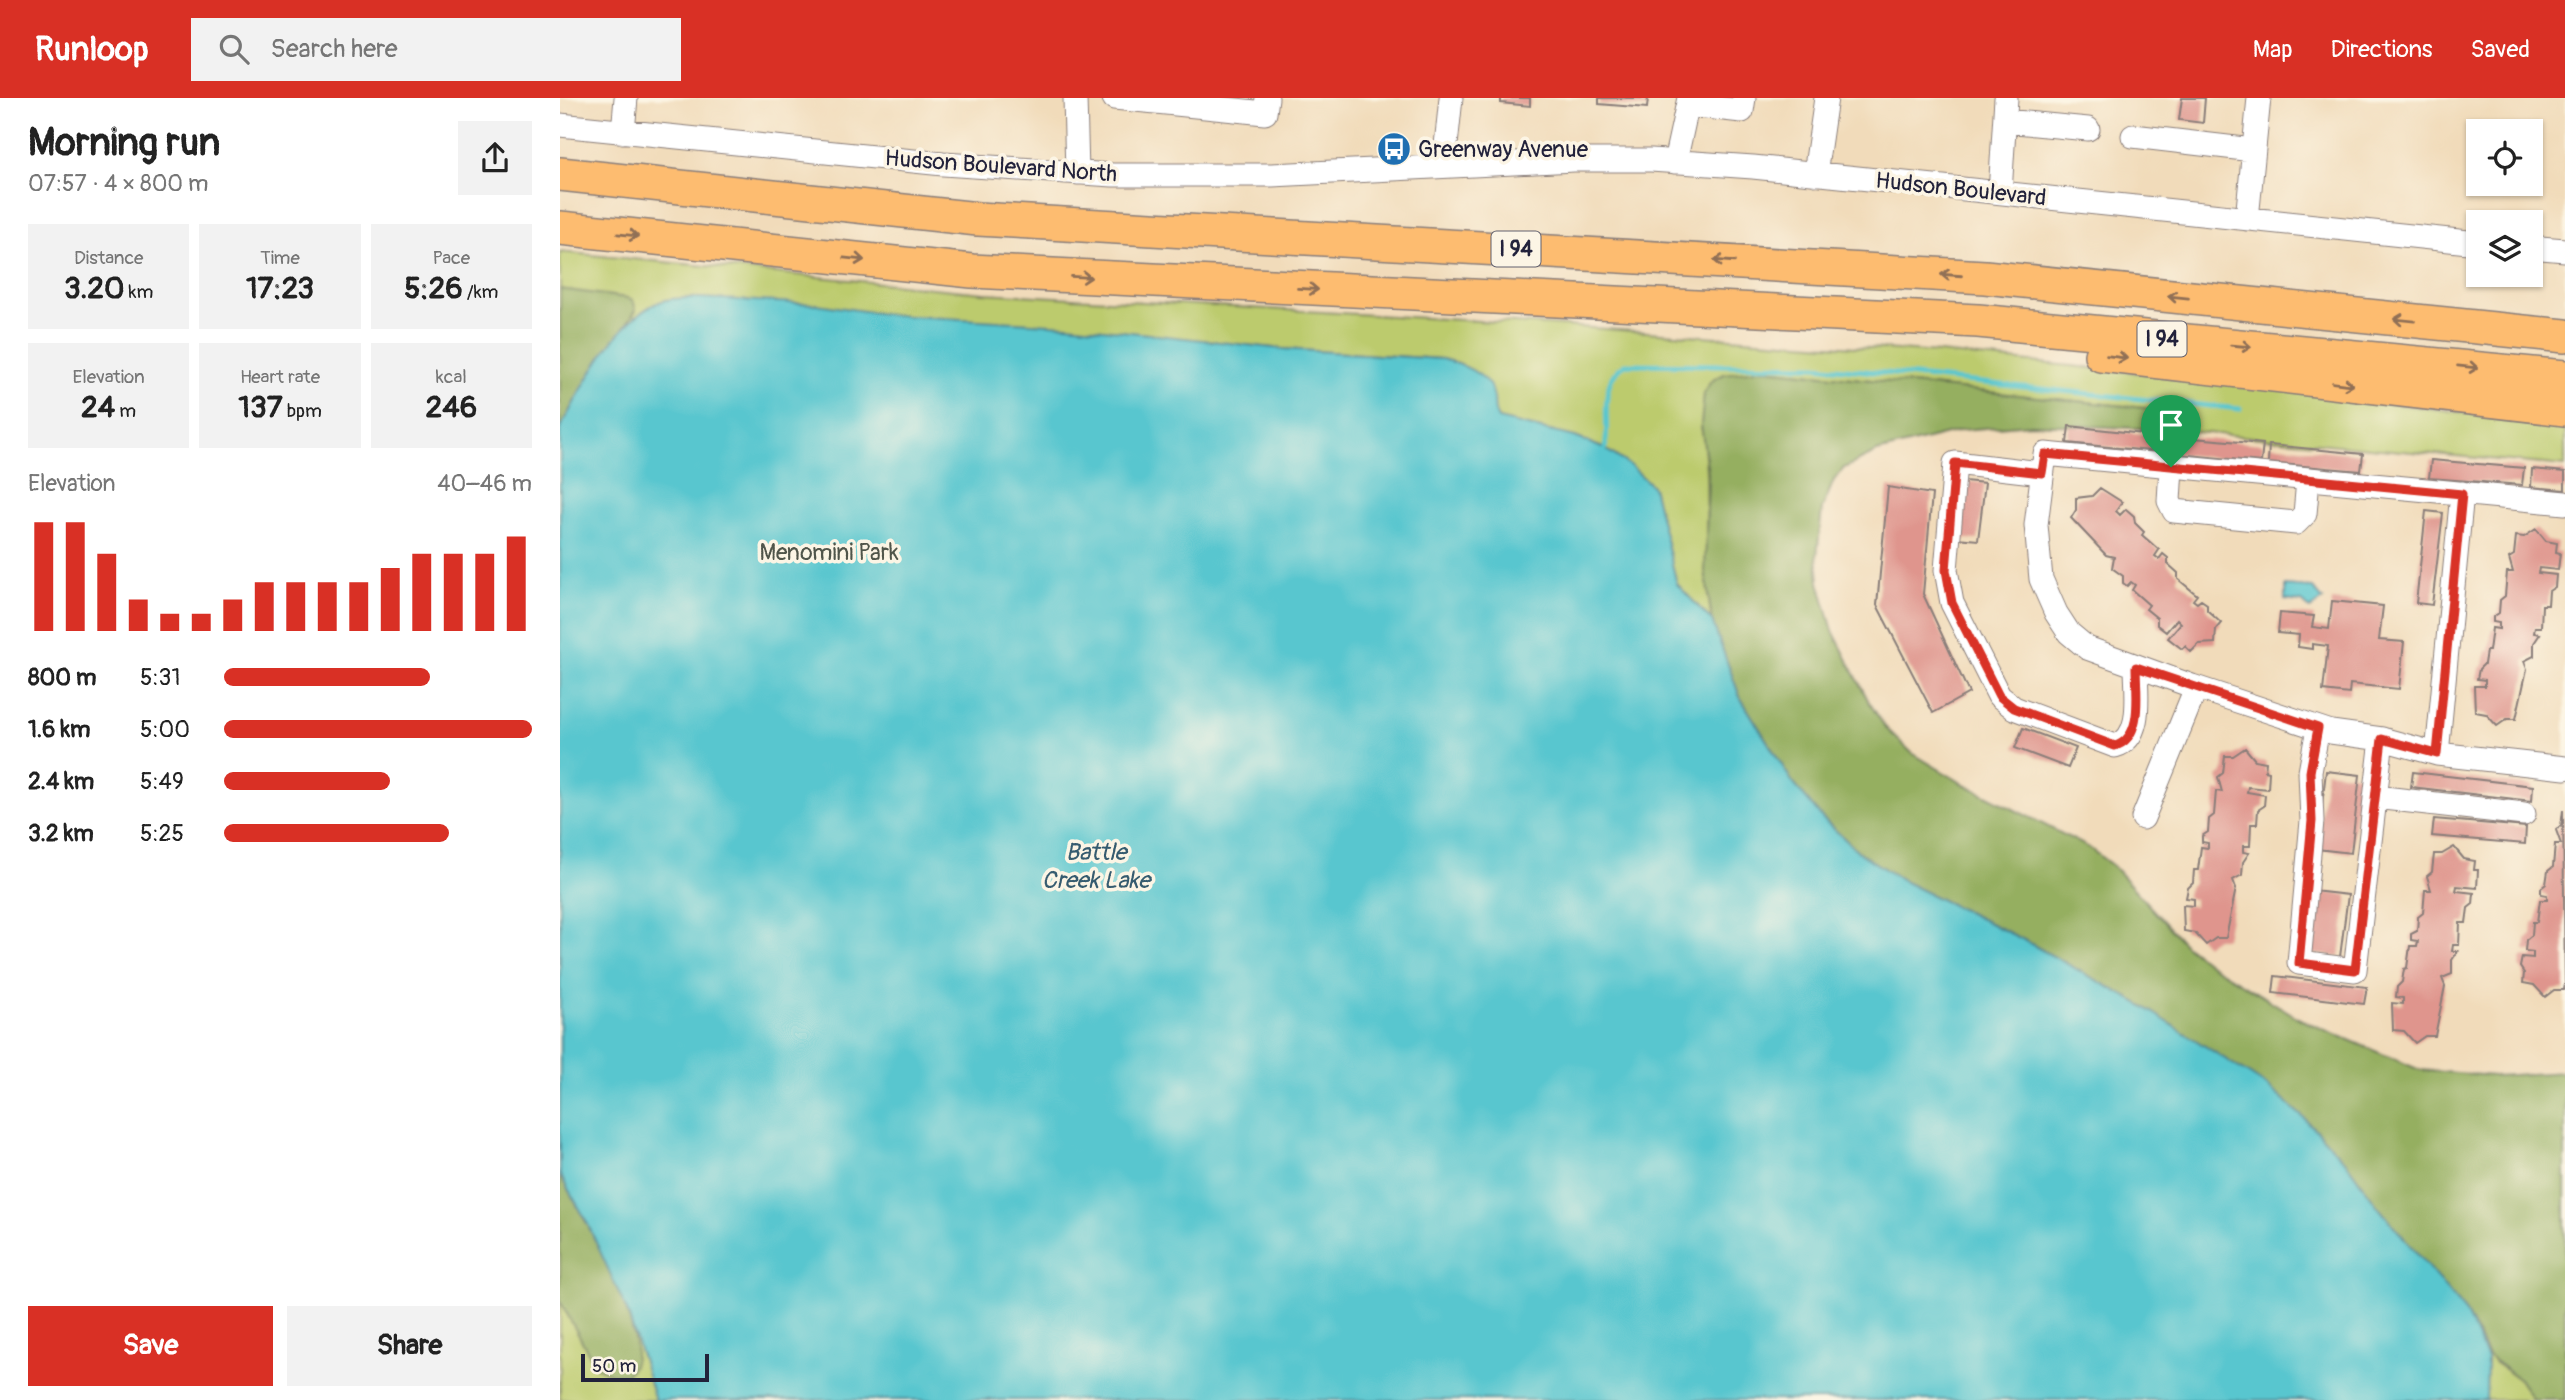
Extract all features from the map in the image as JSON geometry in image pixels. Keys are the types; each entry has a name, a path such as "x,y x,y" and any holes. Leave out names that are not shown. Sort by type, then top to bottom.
{"highway":[{"name":"I 94","path":"560,174 978,219 1984,277 2565,336"},
{"name":"I 94","path":"560,228 972,271 1978,321 2565,377"},
{"path":"1758,311 2019,345 2565,409"},
{"path":"2472,327 2565,324"}],"street":[{"path":"623,132 626,98"},
{"path":"1075,98 1077,173"},
{"path":"1114,98 1156,100 1265,113 1267,98"},
{"path":"1444,164 1451,98"},
{"path":"1675,162 1689,102 1742,111 1744,98"},
{"path":"1815,174 1826,98"},
{"path":"2000,193 2006,98"},
{"path":"2247,219 2259,98"},
{"path":"2004,121 2088,129"},
{"name":"Hudson Boulevard North","path":"560,125 943,164 1077,173 1259,175 1444,164"},
{"path":"2133,136 2253,150"},
{"name":"Hudson Boulevard","path":"1444,164 1574,160 1675,162 1815,174 2466,242"},
{"path":"2543,248 2565,250"},
{"path":"2565,503 2045,454 2037,555 2041,579 2056,612 2069,633 2087,648 2196,688 2318,728 2382,739 2437,754 2565,768"},
{"path":"2042,473 1955,463 1946,570 1952,603 1999,696 2014,708 2115,746 2126,743 2134,733 2136,667"},
{"path":"2171,467 2169,501 2174,512 2296,523 2305,514 2308,480"},
{"path":"2437,754 2462,494"},
{"path":"2143,818 2196,688"},
{"path":"2318,728 2310,772 2312,821 2299,963 2355,970 2382,739"},
{"path":"2375,797 2524,814"}],"green space":[{"name":"Menomini Park","path":"560,252 984,293 1551,325 1939,353 2161,375 2565,425 2565,466 2175,430 2184,430 2183,412 1764,369 1701,425 1706,473 1707,572 1712,621 1677,584 1653,487 1632,467 1605,449 1575,437 1498,419 1493,410 1494,399 1461,364 1442,359 1283,349 1181,338 1011,1400 560,1400"},
{"path":"560,289 628,298 633,300 636,310 578,395 560,429"},
{"path":"1764,369 2174,411 2191,417 2192,425 2184,430 2031,424 1963,430 1877,452 1844,468 1834,480 1822,509 1817,556 1819,582 1833,631 1869,702 1885,727 1912,753 1962,783 2088,847 2113,866 2185,945 2209,964 2302,1020 2420,1070 2494,1076 2565,1072 2565,1400 2533,1400 2519,1379 2488,1356 2466,1313 2379,1208 2346,1162 2305,1119 2267,1086 2138,1003 2022,939 1907,883 1861,854 1822,818 1793,783 1740,697 1712,621 1705,571 1708,473 1701,425 1704,393 1711,381 1724,374"},
{"path":"560,1175 598,1245 626,1309 634,1337 634,1360 626,1374 610,1374 596,1367 560,1301"},
{"path":"2483,1348 2495,1363 2519,1379 2533,1400 2486,1400 2487,1359"}],"water":[{"name":"Battle Creek Lake","path":"700,298 817,304 891,315 1068,325 1283,349 1442,359 1482,376 1492,390 1498,419 1575,437 1605,449 1632,467 1653,487 1677,584 1712,621 1740,697 1793,783 1822,818 1861,854 1907,883 2022,939 2138,1003 2267,1086 2305,1119 2346,1162 2379,1208 2466,1313 2487,1359 2486,1400 655,1400 627,1311 585,1218 560,1175 560,429 602,356 630,322 645,309 662,301"},
{"path":"2285,586 2313,588 2323,600 2310,609 2302,602 2285,600"}],"building":[{"path":"1501,98 1530,98 1530,106 1501,103"},
{"path":"1599,98 1648,98 1647,108 1599,104"},
{"path":"2182,98 2205,98 2203,123 2179,120"},
{"path":"2069,426 2162,436 2161,452 2067,443"},
{"path":"2170,436 2263,444 2261,462 2168,453"},
{"path":"2269,445 2363,454 2361,471 2268,463"},
{"path":"2431,460 2524,468 2522,485 2429,478"},
{"path":"2532,469 2565,472 2565,490 2531,487"},
{"path":"1964,481 1985,483 1978,540 1957,538"},
{"path":"1888,487 1932,494 1923,594 1969,693 1933,713 1877,605"},
{"path":"2100,488 2122,502 2116,511 2120,515 2126,509 2134,516 2135,523 2144,532 2142,535 2159,550 2155,556 2159,559 2163,554 2168,558 2168,564 2178,573 2178,579 2197,595 2193,600 2197,603 2201,600 2207,604 2207,610 2221,623 2216,629 2215,643 2199,644 2191,652 2185,646 2182,649 2168,638 2181,623 2177,619 2166,632 2157,625 2157,618 2146,609 2149,605 2132,590 2135,585 2131,582 2127,586 2123,583 2123,576 2112,568 2114,557 2106,555 2071,518 2076,510 2076,498 2092,496"},
{"path":"2426,511 2443,513 2432,605 2416,603"},
{"path":"2536,529 2546,541 2557,543 2556,552 2560,553 2558,570 2539,568 2538,573 2556,575 2555,587 2549,591 2548,605 2542,605 2541,627 2535,627 2534,633 2540,634 2534,643 2534,656 2524,661 2527,669 2516,719 2507,719 2497,726 2486,714 2475,712 2474,686 2485,686 2485,680 2477,679 2479,669 2484,664 2486,651 2489,651 2492,628 2499,629 2499,623 2493,622 2493,617 2499,613 2500,600 2505,596 2507,572 2513,572 2509,558 2514,555 2516,536 2524,537"},
{"path":"2332,601 2383,606 2379,640 2404,642 2399,689 2350,684 2349,694 2323,691 2328,646 2312,644 2312,649 2298,647 2299,635 2278,633 2280,613 2314,616 2312,627 2329,629"},
{"path":"2023,728 2076,748 2068,768 2015,748"},
{"path":"2245,748 2255,760 2266,762 2265,771 2269,772 2268,789 2248,787 2247,792 2265,795 2264,806 2258,810 2257,824 2251,824 2250,846 2243,846 2243,852 2249,853 2243,862 2242,875 2233,880 2236,888 2226,938 2216,938 2206,945 2195,933 2184,931 2183,905 2194,906 2194,899 2186,898 2188,888 2193,883 2194,870 2198,870 2201,847 2208,848 2208,843 2202,842 2202,836 2208,832 2209,819 2214,815 2216,791 2222,792 2218,777 2223,773 2225,756 2233,756"},
{"path":"2326,771 2360,775 2351,853 2317,849"},
{"path":"2413,772 2533,786 2532,801 2411,787"},
{"path":"2563,810 2565,984 2564,990 2554,990 2545,997 2534,985 2523,983 2524,973 2520,967 2522,957 2533,958 2533,952 2525,951 2526,940 2532,935 2533,922 2537,922 2540,900 2547,900 2547,895 2541,894 2541,888 2546,884 2548,871 2553,867 2555,844 2561,844 2556,830 2561,826"},
{"path":"2434,819 2526,827 2525,844 2432,836"},
{"path":"2454,847 2464,859 2475,861 2474,870 2478,870 2477,888 2457,886 2456,891 2474,893 2473,904 2468,908 2466,923 2460,923 2459,945 2453,945 2452,951 2458,951 2452,960 2452,974 2442,978 2445,986 2435,1036 2425,1036 2415,1043 2404,1031 2393,1030 2392,1003 2403,1004 2403,998 2396,997 2397,987 2402,982 2404,969 2407,968 2410,946 2417,946 2418,941 2411,940 2411,934 2417,931 2418,917 2423,913 2425,890 2431,890 2427,876 2432,872 2434,854 2442,854"},
{"path":"2313,891 2348,895 2340,957 2305,953"},
{"path":"2275,976 2367,987 2364,1004 2273,993"}],"waterway":[{"path":"1605,449 1606,402 1610,381 1625,364 1816,366 2240,409"}],"place":[{"name":"Greenway Avenue","path":"1394,149"}],"route":[{"path":"2045,454 2171,467 2462,494 2437,754 2382,739 2355,970 2299,963 2312,821 2310,772 2318,728 2136,667 2134,733 2126,743 2115,746 2014,708 1999,696 1952,603 1946,570 1955,463 2042,473 2045,454"}]}
